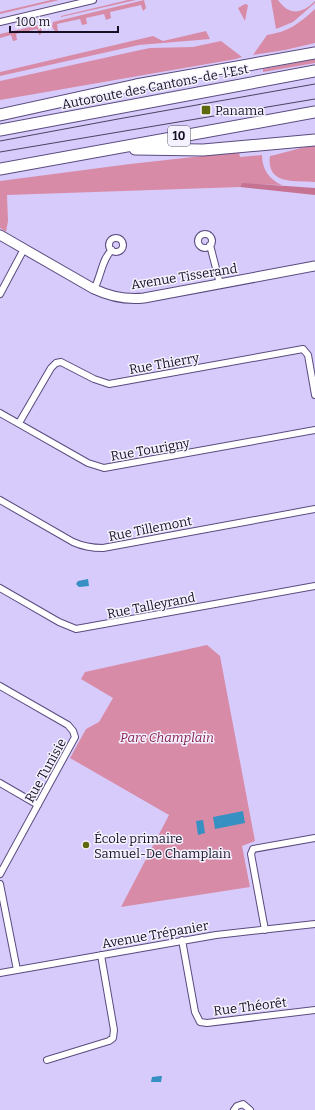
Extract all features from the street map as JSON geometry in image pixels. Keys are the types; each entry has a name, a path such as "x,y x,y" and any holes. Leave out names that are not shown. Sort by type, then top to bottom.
{"highway":[{"path":"0,115 129,86 288,58 315,51"},
{"name":"Autoroute des Cantons-de-l'Est","path":"0,130 315,71"},
{"name":"10","path":"0,169 315,112"},
{"path":"106,149 203,150 315,140"}],"street":[{"path":"0,22 93,0"},
{"name":"Avenue Tisserand","path":"0,235 94,289 112,297 135,299 315,266"},
{"path":"210,245 220,284"},
{"path":"0,294 24,249"},
{"path":"94,289 100,279 106,256 112,250"},
{"name":"Rue Thierry","path":"19,423 51,368 56,363 61,362 94,379 109,384 302,349 308,355 315,395"},
{"name":"Rue Tourigny","path":"0,413 88,463 104,468 315,430"},
{"name":"Rue Tillemont","path":"0,500 73,542 83,547 93,548 315,509"},
{"name":"Rue Talleyrand","path":"0,588 59,622 76,629 315,586"},
{"name":"Rue Tunisie","path":"0,686 68,725 74,731 75,737 0,874"},
{"path":"0,784 38,805"},
{"path":"265,930 251,854 253,849 315,838"},
{"path":"0,884 17,970"},
{"name":"Avenue Trépanier","path":"0,973 182,940 315,924"},
{"name":"Rue Théorêt","path":"182,940 195,1012 200,1022 315,1010"},
{"path":"47,1060 109,1041 114,1038 114,1030 101,955"},
{"path":"234,1110 243,1104 250,1110"}],"green space":[{"path":"51,0 59,0 0,14 0,12"},
{"path":"128,0 136,0 61,17 61,16"},
{"path":"144,0 146,8 143,11 141,5 110,12 111,18 106,20 104,14 86,18 87,24 82,25 80,19 57,24 58,31 55,31 52,27 53,22"},
{"path":"271,0 278,0 282,5 291,11 300,11 315,1 315,3 293,22 276,29"},
{"path":"245,4 248,5 245,21 238,8"},
{"path":"315,9 315,43 253,55 267,35 281,32 293,26"},
{"path":"39,25 42,30 41,34 39,35 37,29 16,34 17,40 13,41 11,35 0,38 0,34"},
{"path":"206,31 210,39 139,45 0,76 0,72 153,36 163,41"},
{"path":"221,41 242,57 0,100 0,81 150,48 193,47"},
{"path":"315,59 315,63 263,72 263,69"},
{"path":"315,146 315,182 284,180 277,177 273,172 270,165 270,156"},
{"path":"239,152 240,157 262,155 265,170 270,177 282,185 242,184 240,187 7,195 8,221 6,232 0,228 0,181 130,164"},
{"name":"Parc Champlain","path":"207,645 220,656 255,841 242,846 250,887 121,907 169,815 70,758 86,729 99,722 113,698 81,679 85,672"}],"shaded area":[{"path":"242,183 315,188 315,195 240,187"}],"water":[{"path":"88,579 89,586 79,587 76,584 78,581"},
{"path":"243,811 245,823 215,829 213,817"},
{"path":"203,820 205,833 198,835 196,821"},
{"path":"162,1076 161,1082 151,1082 152,1077"}],"tram line":[{"path":"0,141 315,84"},
{"path":"0,152 315,99"}],"place":[{"name":"Panama","path":"206,110"},
{"name":"École primaire Samuel-De Champlain","path":"86,845"}]}
